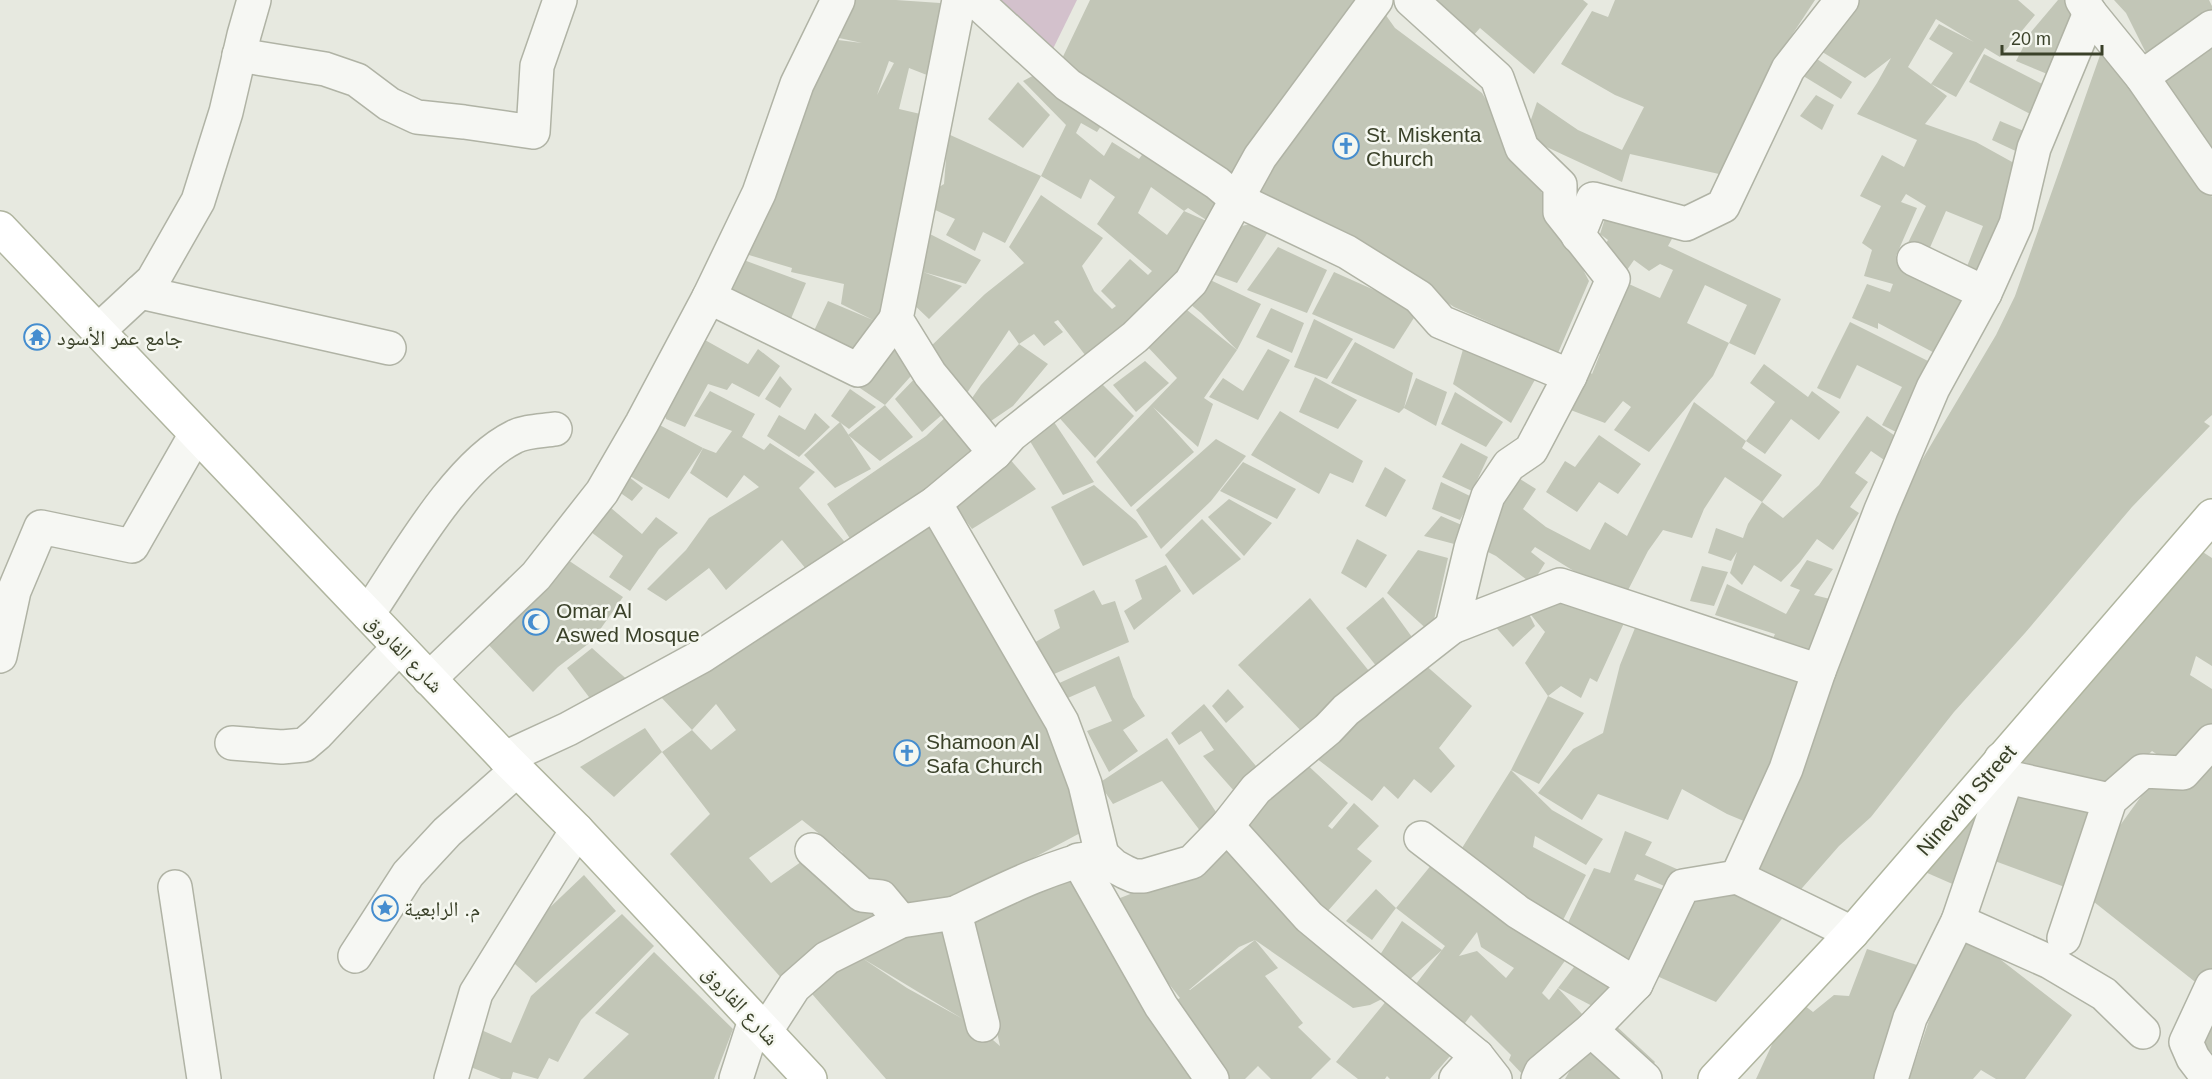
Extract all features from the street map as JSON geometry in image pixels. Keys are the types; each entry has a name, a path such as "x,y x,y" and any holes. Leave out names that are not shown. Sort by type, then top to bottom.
{"main road":[{"name":"شارع الفاروق","path":"0,228 429,679 577,830 810,1079"},
{"name":"Ninevah Street","path":"1715,1079 2004,768 2212,516"}],"street":[{"path":"99,331 153,280 198,201 226,112 254,0"},
{"path":"239,55 325,69 346,76 357,80 389,104 417,117 533,132 537,66 560,0"},
{"path":"429,679 536,576 602,492 642,423 709,297 759,193 797,84 838,0"},
{"path":"709,297 858,370 896,319 959,0"},
{"path":"975,0 1068,86 1217,183 1236,199 1347,252 1419,297 1441,322 1570,376"},
{"path":"355,956 408,874 511,764 568,729 702,656 935,503 995,453 1011,435 1135,337 1191,282 1260,157 1376,0"},
{"path":"1411,0 1497,78 1522,148 1560,185 1560,212 1613,279 1570,376 1531,450 1509,465 1488,496 1452,627"},
{"path":"1578,236 1593,199 1686,224 1723,206 1788,69 1842,0"},
{"path":"2086,7 2142,77 2212,178"},
{"path":"1737,877 1786,769 1819,671 1881,510 1933,388 1985,293 2016,224 2034,148 2086,7"},
{"path":"2142,77 2212,27"},
{"path":"1914,259 1985,293"},
{"path":"140,292 389,348"},
{"path":"896,319 930,374 995,453"},
{"path":"368,614 437,512 464,477 489,452 516,436 555,429"},
{"path":"0,656 14,591 41,527 132,546 196,434"},
{"path":"935,503 1062,722 1085,784 1090,858 1161,1006 1212,1079"},
{"path":"736,1079 760,1026 794,987 827,958 901,921 955,913 1011,885 1090,858 1134,876 1144,876 1192,862 1227,826 1256,789 1328,729 1363,696 1452,627 1560,585 1819,671"},
{"path":"232,743 282,747 304,745 317,735 399,647"},
{"path":"2064,938 2110,800 2144,771 2183,773 2212,741"},
{"path":"1891,1079 1910,1018 1958,921 2004,768 2110,800"},
{"path":"1227,826 1309,916 1476,1071"},
{"path":"451,1079 477,993 577,830"},
{"path":"1421,838 1518,912 1636,984"},
{"path":"812,850 862,895 881,897 901,921"},
{"path":"1538,1079 1541,1072 1591,1030 1636,984 1683,886 1737,877 1852,933"},
{"path":"174,887 204,1079"},
{"path":"955,913 983,1024"},
{"path":"1958,921 2050,962 2104,994 2143,1032"},
{"path":"2209,1079 2193,1058 2186,1042 2212,986"},
{"path":"1591,1030 1645,1079"}],"shaded area":[{"path":"982,0 1077,0 1048,59"}],"building":[{"path":"848,0 940,3 937,79 909,68 899,109 929,116 880,323 858,356 812,335 828,301 873,320 841,304 844,284 791,272 792,268 739,252 830,39 862,43 830,36","holes":["889,61 894,63 877,95"]},
{"name":"St. Miskenta Church","path":"1090,0 1375,0 1395,28 1482,93 1545,198 1589,281 1558,353 1454,307 1360,245 1283,212 1058,67"},
{"path":"1419,0 1583,0 1588,4 1534,74 1480,28 1472,37"},
{"path":"1615,0 1815,0 1786,44 1719,174 1630,154 1622,182 1525,137 1537,102 1578,130 1622,150 1644,107 1615,95 1561,64 1592,11 1608,17"},
{"path":"1824,0 2018,0 2035,15 2000,57 1985,48 1956,97 1931,84 1947,96 1925,124 1976,142 2023,168 1985,281 1964,274 1983,226 1946,211 1928,252 1907,245 1926,206 1906,194 1901,202 1917,208 1896,256 1979,290 1944,358 1878,323 1878,329 1852,318 1867,284 1890,292 1893,284 1864,276 1872,250 1862,243 1881,206 1860,196 1882,155 1904,167 1917,140 1857,114 1891,58 1865,78 1796,36","holes":["1936,19 1974,42 1939,24 1929,39 1953,53 1931,84 1908,67"]},
{"path":"2058,0 2074,0 2084,17 2057,78 2016,61 2031,32"},
{"path":"2114,0 2209,0 2212,12 2150,61 2126,13"},
{"path":"2212,32 2212,165 2152,79"},
{"path":"1794,44 1852,82 1841,99 1782,63"},
{"path":"2104,44 2188,158 2212,197 2212,415 2204,422 2210,426 2132,507 2025,633 1954,712 1871,817 1839,846 1796,895 1749,874 1893,509 1996,335 2015,296"},
{"path":"1984,54 2050,88 2034,116 1969,82"},
{"path":"1042,71 1107,117 1097,132 1081,123 1076,133 1104,156 1112,142 1139,159 1147,148 1229,198 1191,268 1089,360 1058,320 1054,322 1063,332 1044,346 1034,334 1019,344 1009,330 967,393 928,349 985,294 1024,263 1009,247 1041,195 1103,238 1082,266 1094,291 1112,309 1116,306 1101,291 1130,259 1148,275 1152,271 1097,224 1115,197 1090,179 1081,199 1041,176 1066,125 1023,81","holes":["1151,187 1184,211 1167,235 1138,213","1188,208 1211,223 1184,211"]},
{"path":"1018,82 1050,115 1023,148 988,119"},
{"path":"1816,95 1834,105 1822,130 1800,116"},
{"path":"2000,121 2031,134 2022,154 1992,140"},
{"path":"948,134 1041,176 1005,243 983,232 975,251 946,235 955,219 933,209 936,189 944,184"},
{"path":"1608,209 1678,228 1668,246 1781,299 1755,355 1729,343 1713,376 1649,452 1614,430 1631,407 1623,401 1605,423 1560,406 1580,363 1592,374 1600,354 1588,348 1599,254 1608,240 1600,234","holes":["1634,260 1649,271 1660,264 1673,270 1660,298 1620,280","1705,285 1747,305 1729,343 1687,323"]},
{"path":"1277,217 1237,283 1210,273 1238,227"},
{"path":"926,232 981,260 966,284 923,272 962,286 929,319 909,300"},
{"path":"1278,247 1327,270 1307,313 1247,290"},
{"path":"741,259 806,283 790,321 725,292"},
{"path":"1334,272 1419,310 1394,349 1312,314"},
{"path":"1204,277 1261,304 1237,350 1185,300"},
{"path":"1182,306 1237,350 1204,398 1213,404 1198,447 1153,407 1194,452 1131,507 1096,462 1177,378 1145,344"},
{"path":"1271,308 1304,323 1292,353 1256,337"},
{"path":"1314,319 1353,339 1327,379 1294,367"},
{"path":"1850,322 1938,366 1902,435 1882,425 1902,387 1857,365 1840,399 1817,388"},
{"path":"705,340 748,364 758,349 780,366 759,397 732,383 727,390 708,384 685,427 666,419 665,415"},
{"path":"899,341 919,367 885,405 854,384"},
{"path":"1355,342 1413,373 1404,408 1399,413 1331,383"},
{"path":"1019,344 1048,364 1013,406 988,423 970,401 981,385"},
{"path":"1464,346 1537,376 1511,423 1453,384"},
{"path":"1268,349 1290,360 1258,420 1209,397 1223,378 1243,391"},
{"path":"1145,361 1169,383 1136,412 1113,385"},
{"path":"1764,364 1808,397 1812,391 1840,412 1819,440 1791,419 1765,454 1746,441 1775,402 1750,383"},
{"path":"922,371 951,407 922,432 895,399"},
{"path":"780,376 792,389 780,408 765,399"},
{"path":"1315,377 1357,400 1338,429 1299,412"},
{"path":"1096,378 1134,416 1095,458 1056,414"},
{"path":"1416,378 1447,392 1436,426 1404,408"},
{"path":"850,389 876,407 849,429 831,416"},
{"path":"710,391 755,414 742,437 764,450 770,443 815,472 799,488 849,547 811,575 782,540 726,590 709,568 666,601 647,589 686,550 709,518 759,487 744,475 727,498 690,473 703,448 716,453 732,431 694,416"},
{"path":"1455,392 1503,422 1486,447 1441,424"},
{"path":"1694,402 1746,441 1742,448 1782,475 1762,502 1725,477 1704,509 1692,538 1663,530 1648,551 1624,598 1535,547 1531,552 1545,563 1532,584 1496,556 1478,547 1509,472 1536,489 1523,509 1546,527 1590,550 1605,522 1627,536"},
{"path":"885,405 913,437 880,461 848,435"},
{"path":"953,410 985,454 853,543 827,504 926,436"},
{"path":"1280,411 1363,461 1353,483 1330,473 1319,494 1251,455"},
{"path":"815,413 830,427 799,457 767,436 779,415 805,430"},
{"path":"1867,416 1905,443 1890,464 1871,451 1855,473 1868,482 1850,507 1859,513 1833,550 1817,539 1781,582 1754,565 1742,585 1730,573 1737,552 1731,561 1708,553 1716,528 1743,538 1748,524 1762,502 1783,518 1819,485"},
{"path":"1052,419 1094,482 1063,495 1028,438"},
{"path":"652,421 703,448 669,499 623,472 643,488 632,501 612,487"},
{"path":"840,422 871,469 835,488 804,455"},
{"path":"1599,435 1641,464 1618,494 1599,482 1577,512 1546,492 1565,461 1575,467"},
{"path":"1216,439 1246,456 1211,501 1161,549 1136,510"},
{"path":"1461,443 1488,457 1472,491 1442,477"},
{"path":"1008,457 1036,489 972,529 951,501"},
{"path":"1243,462 1296,489 1277,519 1220,491"},
{"path":"1385,467 1406,480 1386,517 1365,506"},
{"path":"1441,482 1472,497 1460,520 1432,509"},
{"path":"1094,485 1136,521 1148,537 1083,566 1051,507"},
{"path":"1229,499 1272,523 1244,556 1208,517"},
{"path":"605,503 642,534 656,517 678,533 659,549 630,591 609,577 623,556 587,529"},
{"name":"Shamoon Al Safa Church","path":"934,515 1042,686 1084,831 953,901 903,909 862,885 842,852 802,820 749,858 771,883 808,857 881,918 784,981 670,854 710,814 662,752 692,730 659,695","holes":["716,704 736,730 711,750 692,730"]},
{"path":"1441,516 1464,526 1458,545 1424,536"},
{"path":"1202,519 1241,559 1193,595 1165,555"},
{"path":"2175,534 2212,558 2212,666 2196,656 2190,675 2212,689 2212,725 2175,767 2152,751 2109,793 2013,772"},
{"path":"1357,539 1387,555 1366,588 1341,573"},
{"path":"1418,550 1448,558 1431,633 1387,593"},
{"path":"562,556 623,597 592,641 558,667 533,692 485,641"},
{"path":"1807,560 1833,569 1814,595 1838,601 1815,662 1769,647 1775,634 1715,615 1727,584 1786,614 1800,590 1790,586"},
{"path":"1166,565 1181,591 1134,630 1124,611 1142,599 1135,580"},
{"path":"1702,566 1728,572 1714,606 1690,601"},
{"path":"1094,590 1102,605 1115,601 1129,642 1047,677 1032,644 1060,628 1054,610"},
{"path":"1383,597 1417,644 1381,672 1346,628"},
{"path":"1310,598 1373,676 1305,735 1238,665"},
{"path":"1569,599 1624,623 1597,682 1590,678 1581,698 1561,686 1548,696 1525,663 1545,632 1527,610"},
{"path":"1527,610 1535,626 1513,647 1493,624"},
{"path":"1637,623 1806,681 1751,824 1727,814 1682,789 1668,820 1598,794 1582,820 1538,793 1573,749 1603,733 1620,665"},
{"path":"592,648 632,684 595,705 567,668"},
{"path":"1119,656 1133,697 1145,716 1123,730 1138,751 1109,772 1087,731 1112,721 1095,686 1061,701 1055,685"},
{"path":"1423,663 1472,706 1439,748 1455,766 1431,793 1414,779 1398,799 1384,786 1372,801 1316,758"},
{"path":"1228,689 1244,707 1226,723 1212,706"},
{"path":"1548,696 1584,713 1539,784 1511,770"},
{"path":"1204,704 1261,772 1235,792 1203,756 1214,750 1201,731 1179,745 1171,733"},
{"path":"645,728 662,752 614,797 580,767"},
{"path":"1167,738 1220,818 1201,832 1162,781 1113,804 1099,783"},
{"path":"2212,752 2212,970 2207,983 2194,981 2089,898 2116,831 2150,784 2182,790"},
{"path":"1300,758 1348,803 1328,826 1332,829 1354,803 1379,826 1357,849 1372,861 1327,912 1236,827"},
{"path":"1511,770 1552,810 1603,839 1586,865 1535,836 1533,847 1586,875 1561,924 1457,856"},
{"path":"1997,773 1957,886 1900,861"},
{"path":"2014,784 2094,813 2070,889 1984,857"},
{"path":"1625,831 1652,842 1645,855 1679,870 1671,889 1637,874 1634,880 1667,891 1636,962 1565,929 1594,868 1610,873"},
{"path":"1226,835 1392,994 1370,1005 1353,1008 1255,940 1278,968 1265,976 1303,1023 1298,1027 1331,1059 1311,1079 1271,1079 1258,1066 1245,1079 1228,1079 1174,1002 1180,998 1151,961 1115,900 1166,880 1171,887","holes":["1255,940 1190,990 1239,947"]},
{"path":"1437,858 1569,955 1542,993 1549,1000 1558,988 1583,1015 1525,1077 1509,1060 1511,1055 1471,1015 1459,1031 1412,989 1445,946 1396,908","holes":["1477,932 1481,947 1514,968 1506,978 1477,951 1459,956"]},
{"path":"1077,869 1205,1079 886,1079 806,987 830,963 949,921 979,1028 1000,1046 989,996 963,923","holes":["862,958 963,1019 907,988"]},
{"path":"584,875 616,911 536,983 506,956 522,934"},
{"path":"1735,884 1789,910 1716,1002 1650,973 1689,892"},
{"path":"1376,889 1396,908 1372,940 1346,921"},
{"path":"622,914 654,946 581,1020 558,1062 549,1058 538,1079 513,1072 511,1079 501,1079 468,1066 479,1029 511,1043 531,996"},
{"path":"1402,921 1442,950 1406,983 1376,961"},
{"path":"1962,924 1983,946 2072,1015 2025,1079 1996,1079 1981,1070 1973,1079 1909,1079"},
{"path":"1867,949 1917,965 1875,1079 1756,1079 1775,1038 1787,992 1813,1012 1834,995 1849,996"},
{"path":"654,952 733,1029 714,1079 583,1079 629,1034 595,1013"},
{"path":"1580,959 1623,985 1596,1008 1558,988"},
{"path":"1392,994 1457,1048 1430,1079 1390,1079 1387,1076 1385,1079 1358,1079 1336,1062"},
{"path":"2212,1002 2212,1053 2196,1036"},
{"path":"1614,1024 1655,1062 1641,1079 1565,1079 1572,1067"}],"place":[{"name":"St. Miskenta Church","path":"1346,146"},
{"name":"جامع عمر الأسود","path":"37,337"},
{"name":"Omar Al Aswed Mosque","path":"536,622"},
{"name":"Shamoon Al Safa Church","path":"907,753"},
{"name":"م. الرابعية","path":"385,908"}]}
